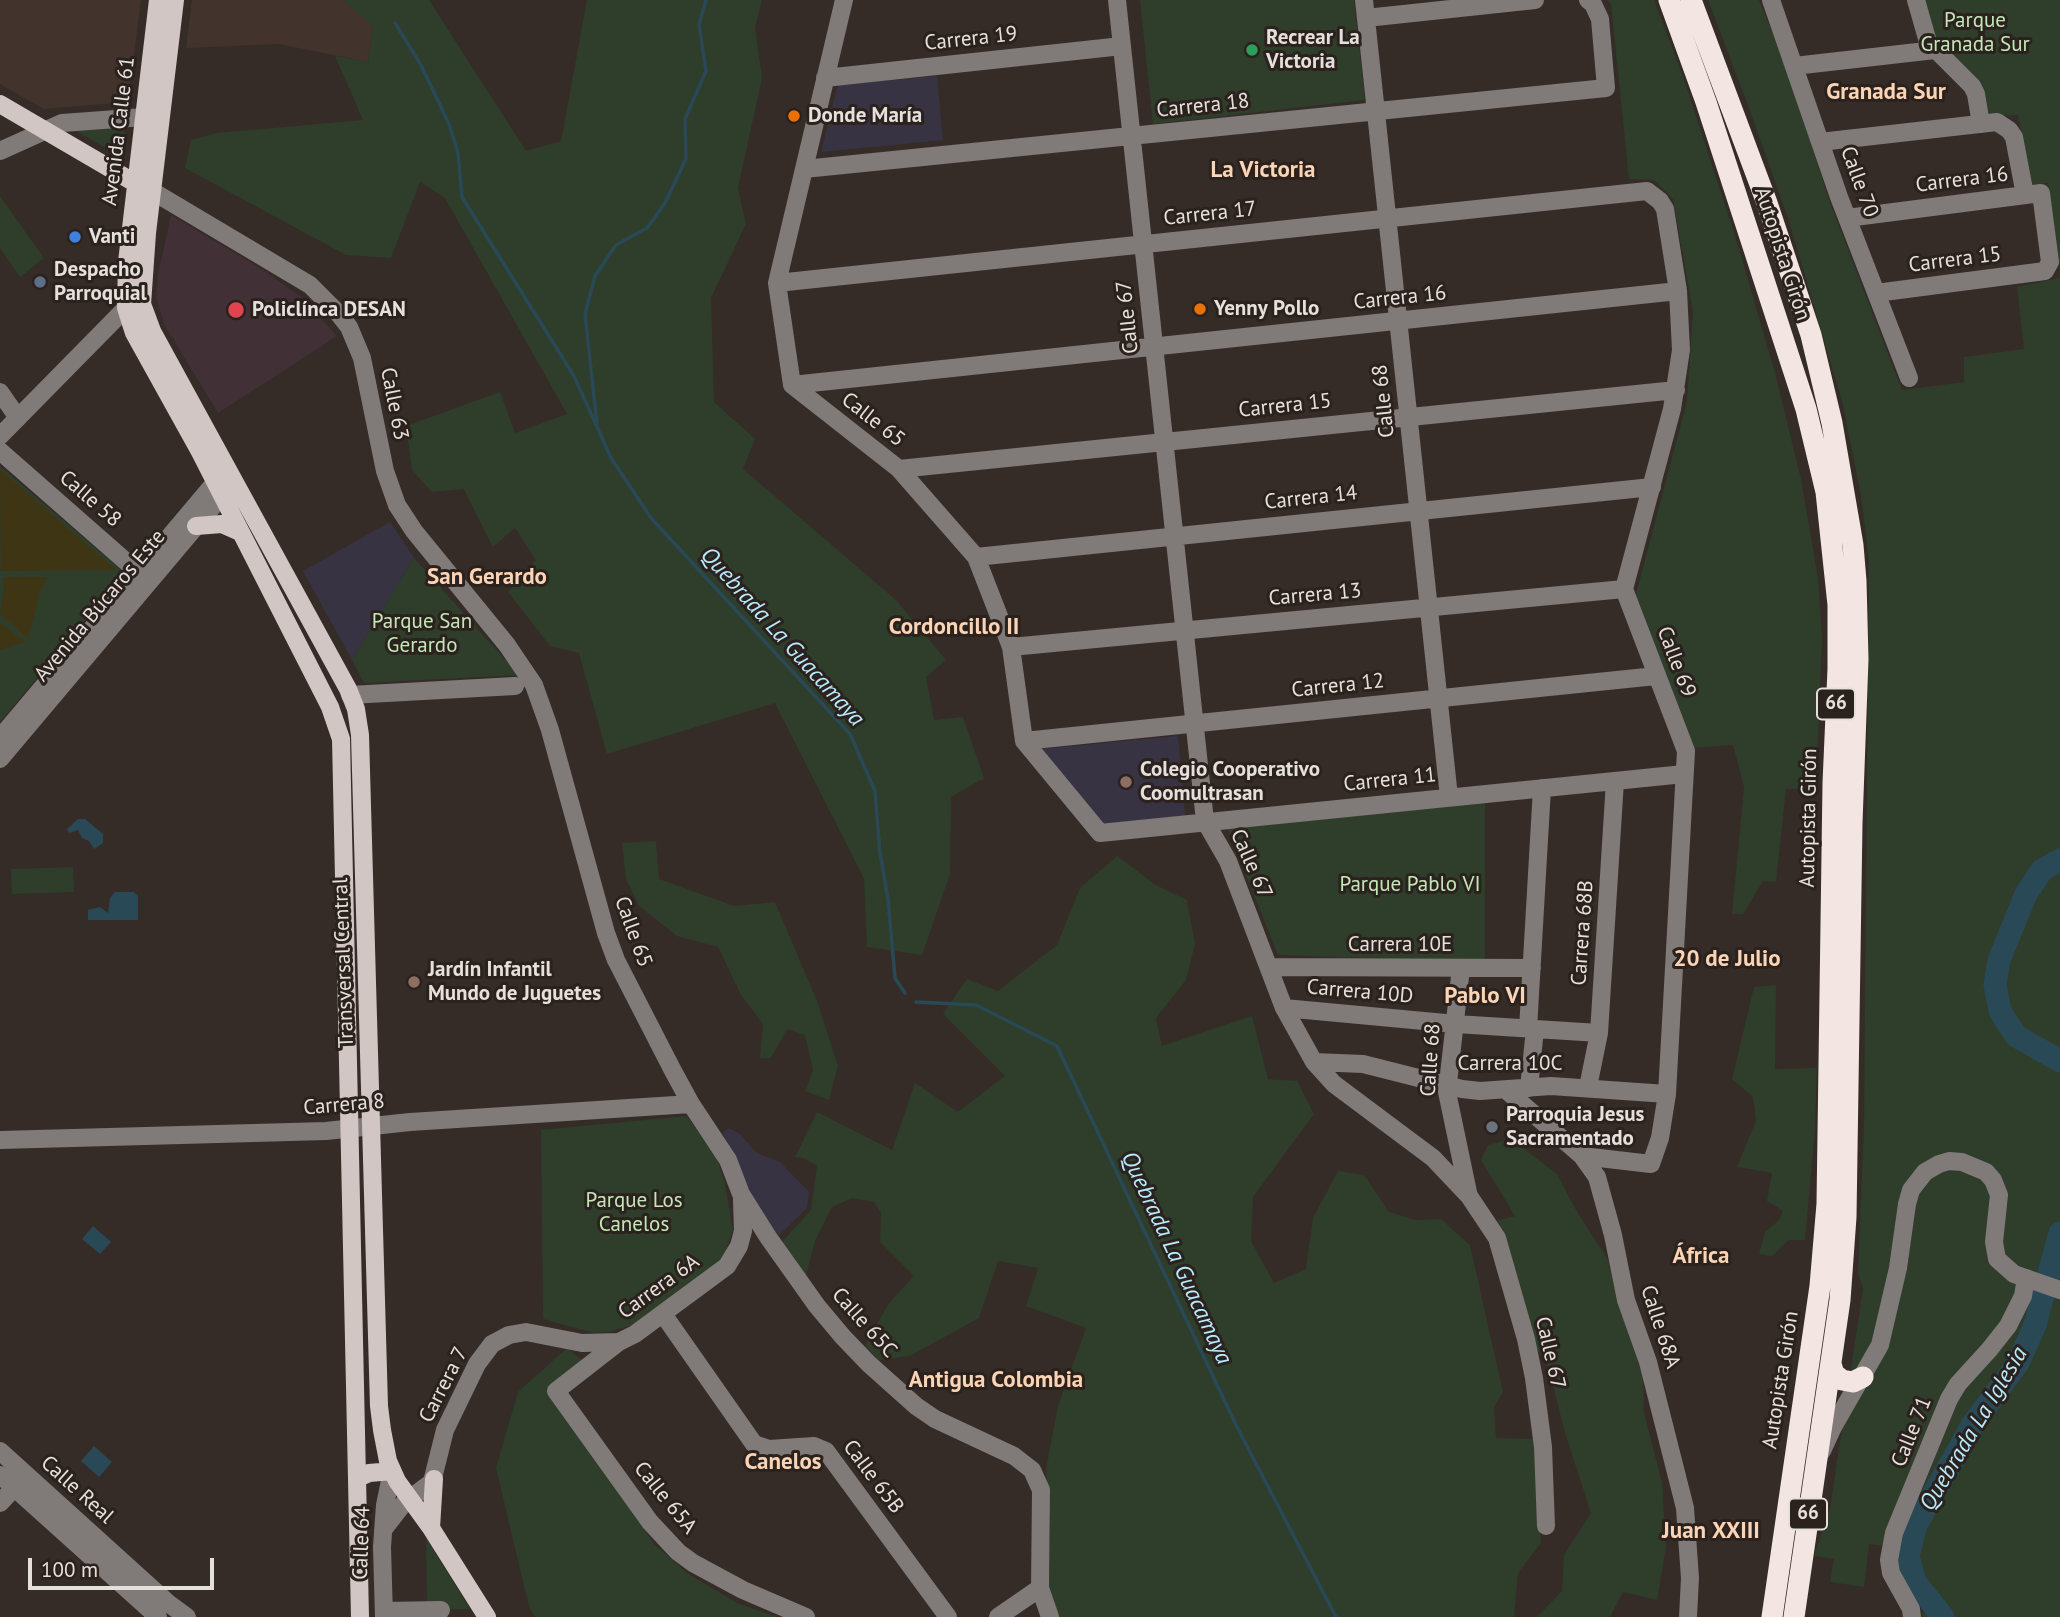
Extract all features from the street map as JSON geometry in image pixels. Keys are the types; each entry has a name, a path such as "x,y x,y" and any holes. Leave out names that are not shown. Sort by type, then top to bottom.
{"highway":[{"name":"Autopista Girón","path":"1669,0 1706,102 1803,397 1826,492 1835,566 1839,638 1833,783 1827,1204 1820,1286 1772,1617"},
{"name":"Autopista Girón","path":"1691,0 1767,203 1811,335 1832,424 1855,562 1858,659 1852,824 1846,1217 1840,1300 1794,1617"},
{"path":"1831,1364 1834,1374 1843,1380 1853,1382 1863,1377"}],"main road":[{"name":"Avenida Calle 61","path":"158,0 144,117 141,292 144,313 225,482"},
{"name":"Avenida Calle 61","path":"175,0 144,187 125,281 126,308 134,333 225,482"},
{"path":"0,104 144,187"},
{"name":"Transversal Central","path":"225,482 240,532 330,706 341,739 360,1617"},
{"name":"Transversal Central","path":"225,482 351,695 360,735 379,1406 392,1471 417,1489 431,1528 487,1617"},
{"path":"196,526 222,524 240,532"},
{"path":"358,1478 369,1473 392,1471"},
{"path":"417,1489 431,1528"}],"street":[{"path":"792,385 777,283 844,0"},
{"name":"Calle 67","path":"1117,0 1205,821 1228,861 1284,1008 1314,1062 1334,1084 1433,1158 1469,1196 1497,1238 1526,1339 1543,1447 1546,1526"},
{"name":"Calle 68","path":"1364,0 1450,797"},
{"path":"1366,18 1535,0"},
{"name":"Carrera 18","path":"804,169 1606,88 1600,19 1588,0"},
{"name":"Calle 70","path":"1771,0 1847,218 1909,378"},
{"path":"1916,0 1928,42 1972,86 1989,123"},
{"name":"Carrera 19","path":"825,78 1122,46"},
{"path":"1794,66 1936,50"},
{"path":"4,149 15,129 16,114"},
{"path":"4,149 67,122 144,117"},
{"path":"1820,142 1989,123 2009,130 2014,137 2033,194"},
{"name":"Calle 63","path":"144,187 290,272 310,285 338,313 357,342 362,358 385,471 397,505 414,531 507,645 534,685"},
{"name":"Carrera 17","path":"777,283 1647,191 1660,201 1665,209 1678,291"},
{"name":"Carrera 16","path":"1847,218 2033,194"},
{"name":"Carrera 15","path":"1876,292 2045,271 2050,262 2033,194"},
{"path":"1623,589 1676,390 1681,350 1678,291"},
{"name":"Carrera 16","path":"792,385 1678,291"},
{"path":"0,436 126,308"},
{"name":"Calle 65","path":"792,385 899,469 976,557 1012,647 1024,741"},
{"name":"Carrera 15","path":"899,469 1676,390"},
{"path":"0,392 18,418"},
{"name":"Calle 58","path":"0,451 144,577"},
{"name":"Avenida Búcaros Este","path":"0,759 144,577 196,526 225,482"},
{"name":"Avenida Búcaros Este","path":"0,738 225,482"},
{"name":"Carrera 14","path":"976,557 1652,487"},
{"name":"Carrera 13","path":"1012,647 1623,589"},
{"name":"Calle 69","path":"1582,1156 1651,1164 1660,1139 1667,1094 1686,751 1623,589"},
{"name":"Carrera 12","path":"1024,741 1656,676"},
{"name":"Calle 65","path":"534,685 550,730 606,933 616,960 691,1104"},
{"path":"351,695 515,686"},
{"name":"Carrera 11","path":"1024,741 1100,833 1684,774"},
{"name":"Carrera 68B","path":"1588,1087 1599,1033 1615,781"},
{"path":"1530,1087 1532,968 1542,788"},
{"name":"Carrera 10E","path":"1269,967 1532,968"},
{"name":"Calle 68","path":"1461,968 1447,1086 1469,1196"},
{"name":"Carrera 10D","path":"1284,1008 1456,1024 1599,1033"},
{"name":"Carrera 10C","path":"1314,1062 1363,1064 1447,1086 1480,1091 1551,1086 1667,1094"},
{"name":"Calle 68A","path":"1506,1090 1582,1156 1597,1177 1626,1300 1648,1362 1685,1508 1689,1541 1688,1617"},
{"name":"Carrera 8","path":"0,1140 326,1131 691,1104"},
{"name":"Calle 65C","path":"691,1104 728,1160 741,1194 768,1237 817,1306 843,1337 901,1395 930,1416 1014,1457 1032,1470 1041,1490 1040,1588 1050,1617"},
{"path":"1814,1474 1833,1427 1877,1353 1887,1326 1907,1204 1912,1190 1925,1172 1949,1161 1962,1162 1986,1172 1993,1180 1999,1195 1994,1242 1997,1259 2007,1270 2059,1290"},
{"name":"Carrera 6A","path":"556,1391 619,1342 635,1334 727,1266 739,1246 743,1231 741,1194"},
{"path":"727,1266 768,1237"},
{"name":"Calle 71","path":"1912,1617 1911,1609 1891,1573 1890,1547 1949,1399 1958,1384 2008,1326 2031,1280"},
{"name":"Calle 65B","path":"663,1314 754,1444 769,1449 814,1446 826,1451 947,1617"},
{"name":"Carrera 7","path":"383,1530 417,1489 437,1455 445,1430 477,1364 492,1345 509,1335 526,1332 591,1343 619,1342"},
{"path":"573,1341 588,1352 589,1365"},
{"path":"1799,1432 1822,1411 1847,1395 1863,1377"},
{"name":"Calle 65A","path":"556,1391 650,1522 678,1552 743,1590 806,1617"},
{"name":"Calle Real","path":"0,1451 168,1603 187,1617"},
{"name":"Calle 64","path":"384,1614 383,1530 392,1471"},
{"name":"Calle Real","path":"0,1475 158,1617"},
{"path":"0,1503 14,1488"},
{"path":"998,1617 1040,1588"},
{"path":"384,1614 441,1610"}],"shaded area":[{"path":"0,0 141,0 128,102 44,109 0,84"},
{"path":"192,0 343,0 373,26 368,62 279,44 186,48"},
{"path":"937,76 943,140 821,152 838,85"},
{"name":"Policlínca DESAN","path":"171,215 258,267 300,296 337,336 218,413 164,324 156,296"},
{"path":"390,522 414,558 352,660 303,571"},
{"name":"Colegio Cooperativo Coomultrasan","path":"1178,736 1185,816 1103,824 1042,749"},
{"path":"729,1128 740,1134 757,1153 780,1162 809,1192 807,1208 779,1235 763,1219 722,1133"}],"green space":[{"path":"343,0 429,0 526,151 561,141 587,0 762,0 755,27 762,78 738,188 746,224 711,298 714,402 755,439 743,469 896,600 946,660 926,677 934,720 963,717 984,778 951,797 950,874 922,955 867,947 864,879 775,703 607,754 579,653 550,646 508,592 536,560 515,528 493,547 464,489 432,492 412,470 406,426 500,392 515,433 567,414 445,198 420,182 391,258 346,255 185,168 191,140 217,133 363,120 335,56 368,62 373,27"},
{"name":"Recrear La Victoria","path":"1140,0 1354,0 1365,100 1153,124"},
{"path":"1607,0 1654,0 1684,79 1740,252 1775,373 1801,479 1818,578 1822,639 1816,789 1786,789 1776,882 1763,881 1743,914 1732,914 1744,787 1733,745 1693,748 1636,594 1687,401 1693,312 1673,199 1654,180 1629,179 1611,4"},
{"path":"1708,0 1759,0 1787,67 1829,200 1902,390 1964,382 1964,357 2024,349 2017,287 2060,278 2060,1617 1922,1617 1923,1608 1898,1576 1898,1548 1869,1544 1864,1587 1830,1582 1834,1559 1814,1556 1830,1508 1863,1288 1858,1273 1864,1120 1869,560 1861,496 1843,405 1788,218"},
{"name":"Parque Granada Sur","path":"1922,0 2060,0 2060,270 2048,183 2032,185 2018,115 1990,117 1978,87 1938,44"},
{"path":"125,126 122,157 71,128"},
{"path":"0,196 44,258 20,277 0,248"},
{"path":"0,466 125,573 0,722"},
{"name":"Parque San Gerardo","path":"414,558 519,675 364,683 352,660"},
{"name":"Parque Pablo VI","path":"1485,802 1485,962 1278,955 1227,828"},
{"path":"656,841 659,879 734,906 775,902 817,1001 838,1066 829,1100 805,1091 813,1070 805,1035 787,1029 771,1058 760,1058 763,1024 741,995 718,947 677,936 639,906 626,879 622,843"},
{"path":"1117,856 1156,885 1187,900 1195,944 1186,980 1156,1018 1162,1046 1252,1016 1268,1079 1297,1081 1314,1114 1253,1197 1251,1241 1274,1283 1306,1269 1313,1218 1338,1171 1364,1175 1389,1212 1415,1220 1441,1219 1470,1245 1503,1392 1494,1407 1496,1438 1536,1439 1541,1543 1518,1573 1514,1617 1058,1617 1049,1590 1050,1526 1046,1469 1058,1406 1086,1328 1026,1306 1038,1268 998,1261 979,1318 910,1356 878,1360 865,1345 889,1303 914,1276 880,1242 881,1213 874,1202 852,1198 832,1207 815,1241 805,1279 782,1242 811,1210 817,1166 803,1158 795,1157 817,1112 892,1150 915,1083 958,1112 1005,1076 943,1014 967,979 998,991 1057,945 1080,888"},
{"path":"73,867 74,892 12,894 11,869"},
{"path":"1776,985 1775,1069 1817,1068 1815,1131 1805,1240 1789,1240 1772,1256 1759,1254 1765,1232 1780,1219 1783,1211 1767,1201 1772,1173 1737,1167 1756,1121 1753,1097 1732,1079 1754,987"},
{"name":"Parque Los Canelos","path":"687,1116 717,1158 725,1184 733,1230 724,1255 704,1275 636,1324 594,1333 543,1319 541,1130"},
{"path":"1511,1139 1557,1174 1608,1260 1620,1308 1643,1376 1644,1413 1662,1482 1666,1547 1657,1600 1623,1592 1610,1617 1537,1617 1562,1591 1564,1555 1591,1513 1564,1430 1549,1368 1534,1345 1496,1221 1515,1216 1481,1160 1488,1145"},
{"path":"567,1348 584,1362 548,1389 654,1544 687,1573 737,1603 777,1617 535,1617 529,1607 496,1468 518,1392"},
{"path":"426,1538 470,1609 427,1610"}],"sand":[{"path":"0,469 116,570 1,571"},
{"path":"3,577 48,577 42,586 28,639 0,614"},
{"path":"0,623 25,642 0,650"}],"water":[{"path":"78,819 85,819 103,834 103,843 94,849 78,830 69,833 67,829"},
{"path":"115,892 134,892 138,896 138,920 88,920 88,910 100,907 108,913 110,898"},
{"path":"93,1226 111,1242 100,1254 82,1239"},
{"path":"94,1446 112,1462 99,1477 81,1461"}],"waterway":[{"path":"597,424 585,314 595,276 616,245 647,228 665,203 686,159 685,119 706,71 699,24 706,0"},
{"name":"Quebrada La Guacamaya","path":"395,23 421,65 449,124 458,153 462,197 574,376 611,458 651,518 850,734 875,791 895,978 905,993"},
{"name":"Quebrada La Iglesia","path":"2060,860 2042,870 2026,894 1999,960 1995,985 2000,1011 2016,1036 2060,1061"},
{"name":"Quebrada La Guacamaya","path":"916,1002 976,1005 1057,1046 1237,1427 1336,1617"},
{"name":"Quebrada La Iglesia","path":"1943,1617 1915,1582 1908,1556 1916,1525 1973,1424 2018,1363 2035,1325 2060,1233"}],"place":[{"name":"Recrear La Victoria","path":"1252,50"},
{"name":"Donde María","path":"794,116"},
{"name":"Vanti","path":"75,237"},
{"name":"Despacho Parroquial","path":"40,282"},
{"name":"Yenny Pollo","path":"1200,309"},
{"name":"Policlínca DESAN","path":"236,310"},
{"name":"Colegio Cooperativo Coomultrasan","path":"1126,782"},
{"name":"Jardín Infantil Mundo de Juguetes","path":"414,982"},
{"name":"Parroquia Jesus Sacramentado","path":"1492,1127"}],"district":[{"name":"Granada Sur","path":"1886,92"},
{"name":"La Victoria","path":"1263,170"},
{"name":"San Gerardo","path":"487,577"},
{"name":"Cordoncillo II","path":"954,627"},
{"name":"20 de Julio","path":"1727,959"},
{"name":"Pablo VI","path":"1485,996"},
{"name":"África","path":"1701,1256"},
{"name":"Antigua Colombia","path":"996,1380"},
{"name":"Canelos","path":"783,1462"},
{"name":"Juan XXIII","path":"1711,1531"}]}
